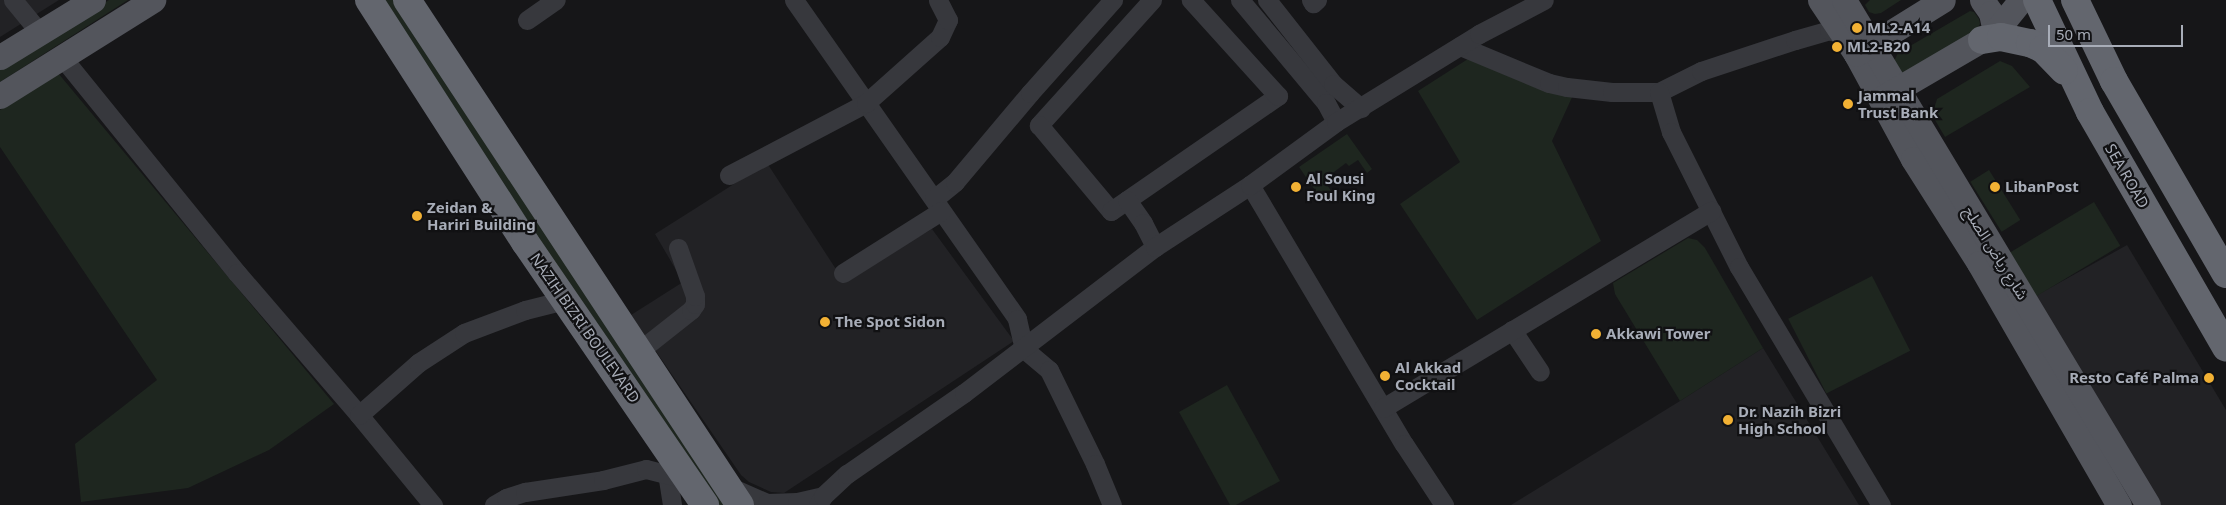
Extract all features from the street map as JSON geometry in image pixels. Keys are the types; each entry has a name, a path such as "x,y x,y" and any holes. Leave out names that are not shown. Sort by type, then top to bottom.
{"highway":[{"name":"NAZIH BIZRI BOULEVARD","path":"369,0 448,126 565,300 678,477 705,505"},
{"name":"NAZIH BIZRI BOULEVARD","path":"407,0 734,495"},
{"name":"SEA ROAD","path":"2037,0 2082,95 2226,348"},
{"path":"2072,5 2226,274"},
{"path":"1989,36 2013,38 2043,49 2062,68 2082,95"}],"main road":[{"path":"0,57 93,0"},
{"path":"0,96 153,0"},
{"name":"شارع رياض الصلح","path":"1820,0 1857,44 2148,505"},
{"name":"شارع رياض الصلح","path":"1844,0 1857,44"},
{"path":"1857,44 1943,0"},
{"path":"1982,0 1991,13 1989,36"},
{"path":"1889,95 1989,36 2021,0"},
{"name":"شارع رياض الصلح","path":"1889,95 1913,159 1984,272 2119,505"}],"street":[{"path":"13,0 40,33"},
{"path":"527,20 556,0"},
{"path":"794,0 1017,319 1024,349 1048,370 1095,464 1112,505"},
{"path":"729,175 866,103 940,37 948,20 938,0"},
{"path":"843,273 938,205 1030,93 1113,0"},
{"path":"1152,0 1039,125 1111,211 1278,96 1191,0"},
{"path":"1240,0 1326,103 1336,122"},
{"path":"1267,0 1333,84 1361,108"},
{"path":"1311,0 1313,3 1317,0"},
{"path":"734,495 767,502 820,501 847,474 1024,349 1155,247 1250,186 1336,122 1460,46 1544,0"},
{"path":"1460,46 1506,66 1567,87 1612,92 1659,92 1702,71 1829,30 1857,44"},
{"path":"62,57 242,280 359,414 433,505"},
{"path":"1659,92 1671,132 1739,266 1881,505"},
{"path":"1250,186 1383,408 1444,505"},
{"path":"1127,200 1143,223 1155,247"},
{"path":"1383,408 1711,211"},
{"path":"639,351 691,310 695,304 678,248"},
{"path":"359,414 412,369 442,346 464,333 512,315 565,300"},
{"path":"1512,330 1540,372"},
{"path":"494,505 506,498 538,489 603,480 646,469 678,477 672,505"}],"shaded area":[{"path":"0,0 59,0 0,37"},
{"path":"109,0 128,0 0,82 0,67"},
{"path":"376,0 393,0 488,138 730,505 712,505"},
{"path":"1870,0 1901,0 1881,13 1875,14 1869,12 1865,5"},
{"path":"1970,11 1974,12 1979,19 1980,24 1977,29 1904,74 1897,70 1893,63 1898,53"},
{"path":"1471,57 1574,93 1552,141 1601,241 1477,320 1400,204 1460,162 1418,91"},
{"path":"2000,61 2012,66 2030,87 1945,137 1932,115 1937,99"},
{"path":"58,73 334,404 269,450 188,488 81,502 75,444 157,380 0,147 0,110"},
{"path":"1347,134 1372,169 1367,173 1358,160 1349,166 1346,163 1330,175 1331,177 1325,182 1334,195 1323,202 1299,167"},
{"name":"The Spot Sidon","path":"767,163 843,280 932,229 1014,341 784,493 771,492 749,482 741,475 631,315 683,282 655,234"},
{"path":"1989,170 2020,220 2002,232 1970,182"},
{"path":"2094,202 2120,246 2036,296 2010,252"},
{"path":"1688,238 1697,240 1705,248 1763,348 1680,401 1615,294 1613,283"},
{"path":"2127,245 2226,410 2226,505 2156,505 2032,298"},
{"path":"1872,276 1910,351 1826,394 1788,319"},
{"name":"Dr. Nazih Bizri High School","path":"1763,348 1859,505 1511,505 1680,401"},
{"path":"1227,385 1280,481 1236,505 1230,505 1179,412"}],"place":[{"name":"ML2-A14","path":"1857,28"},
{"name":"ML2-B20","path":"1837,47"},
{"name":"Jammal Trust Bank","path":"1848,104"},
{"name":"Al Sousi Foul King","path":"1296,187"},
{"name":"LibanPost","path":"1995,187"},
{"name":"Zeidan & Hariri Building","path":"417,216"},
{"name":"The Spot Sidon","path":"825,322"},
{"name":"Akkawi Tower","path":"1596,334"},
{"name":"Al Akkad Cocktail","path":"1385,376"},
{"name":"Resto Café Palma","path":"2209,378"},
{"name":"Dr. Nazih Bizri High School","path":"1728,420"}]}
